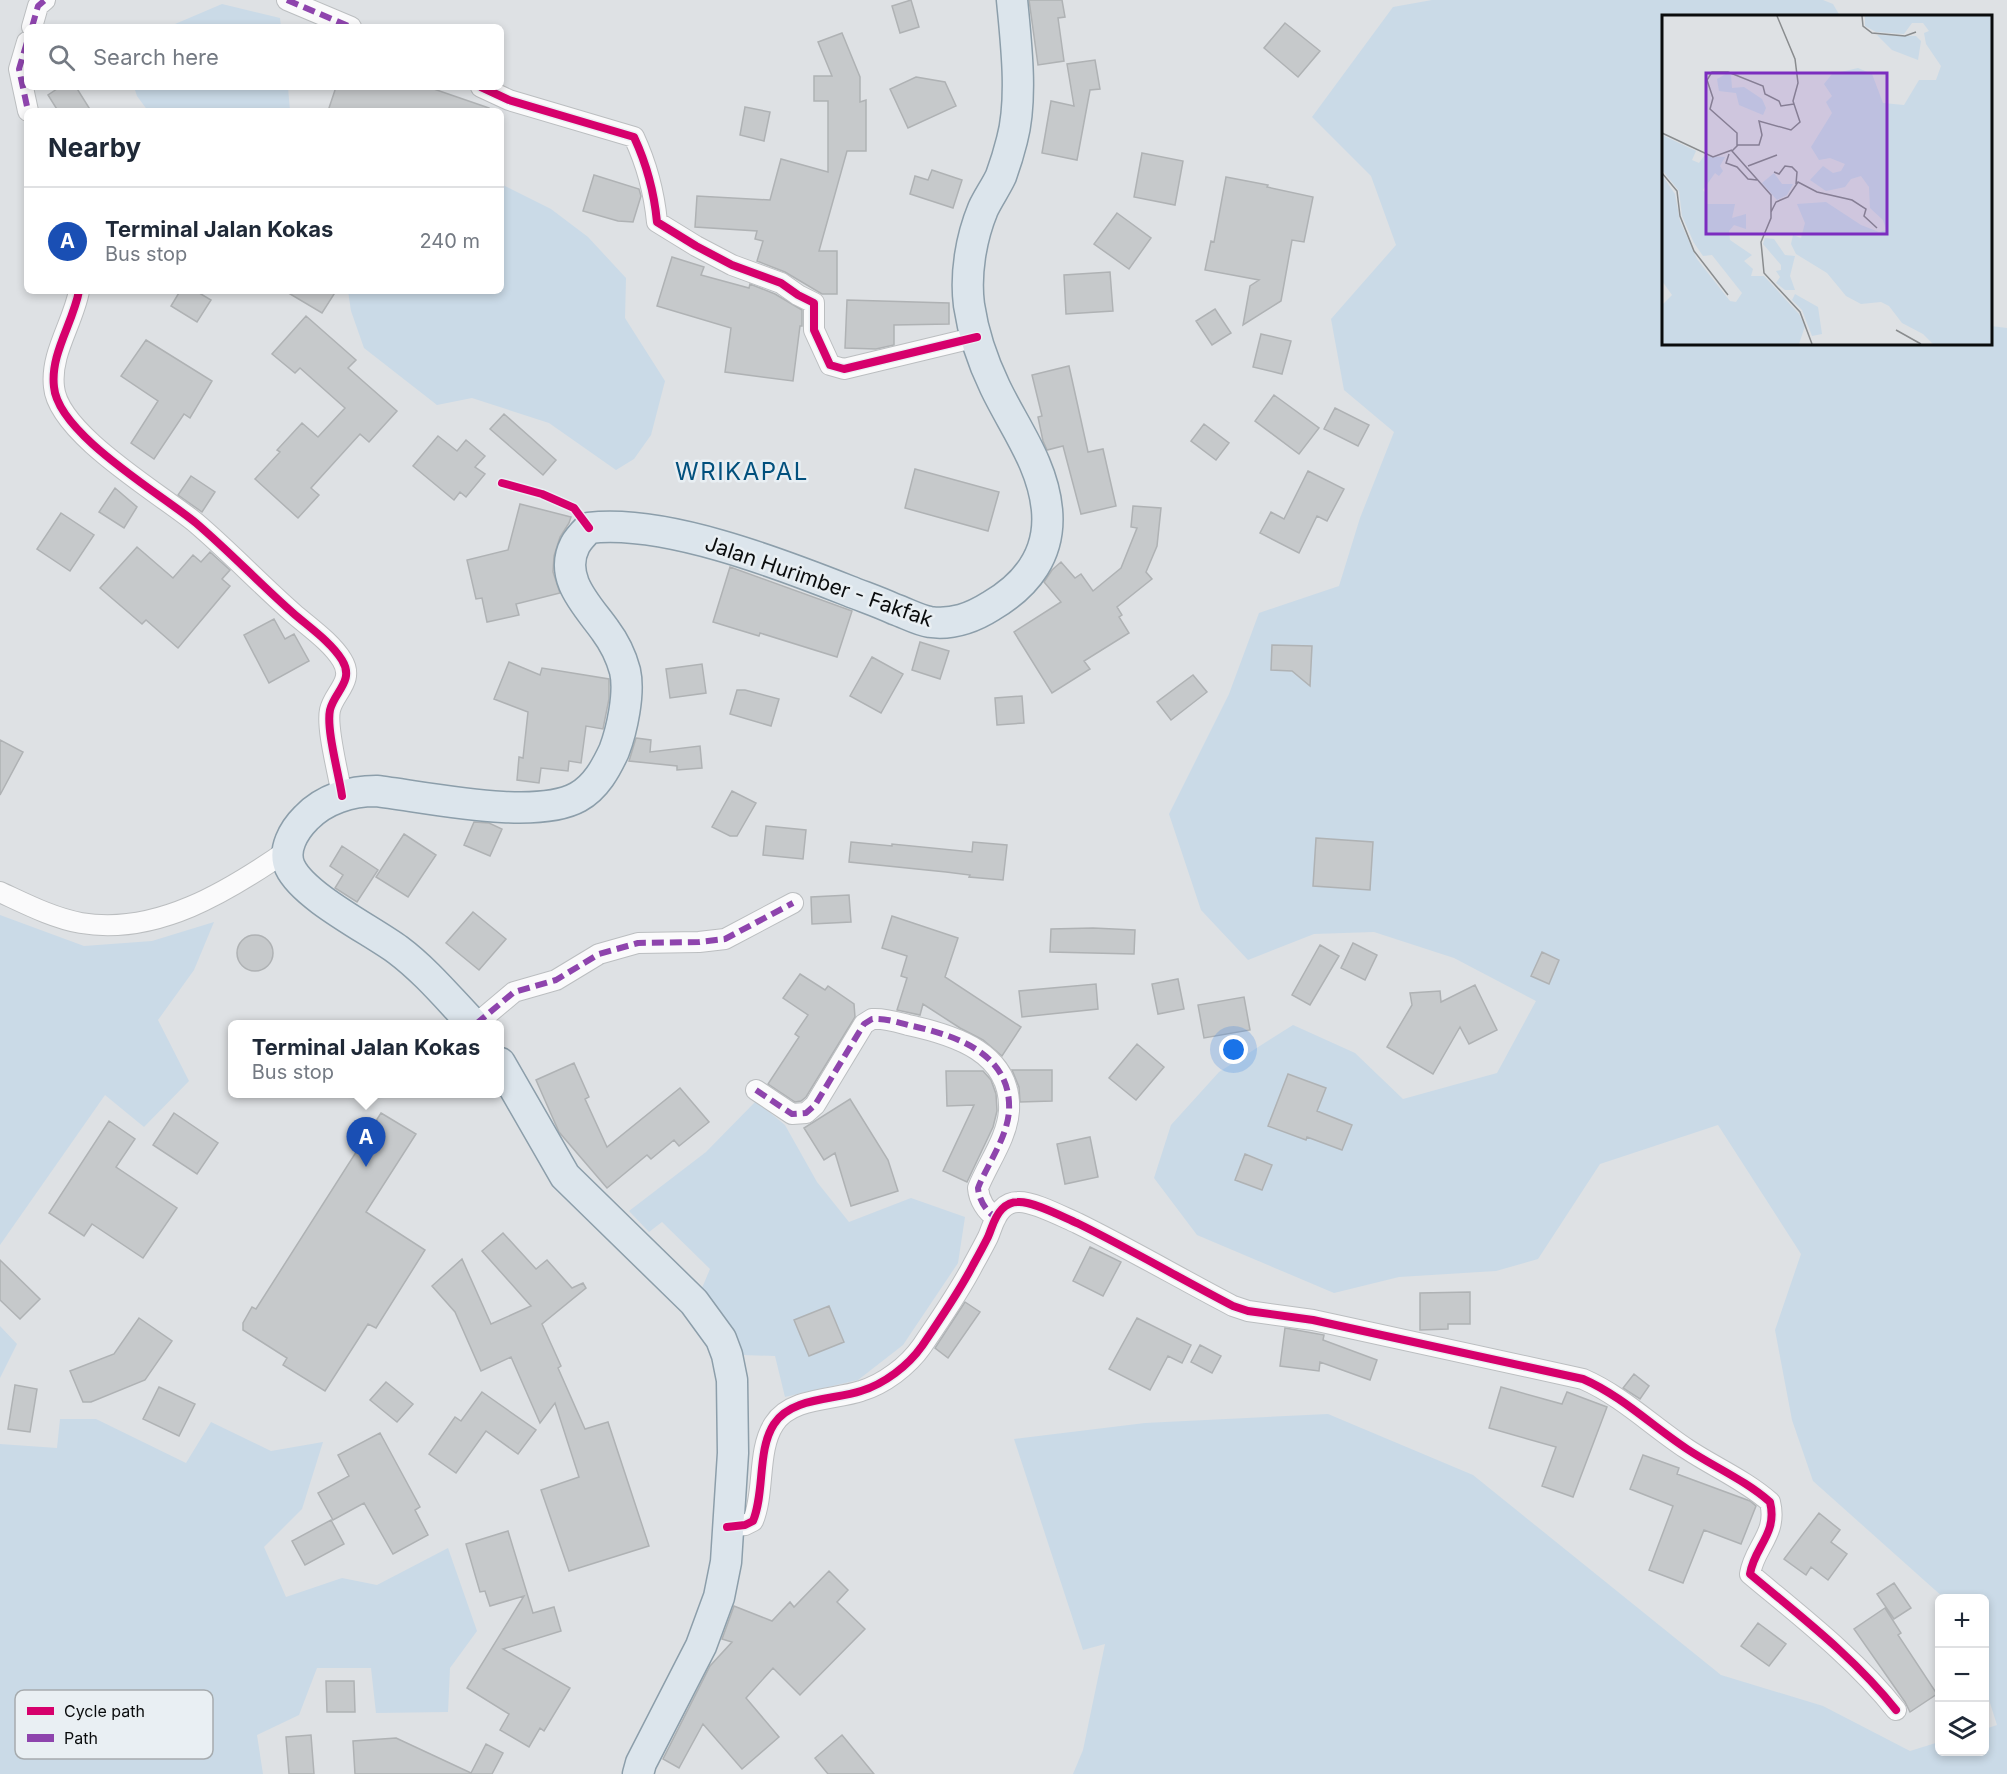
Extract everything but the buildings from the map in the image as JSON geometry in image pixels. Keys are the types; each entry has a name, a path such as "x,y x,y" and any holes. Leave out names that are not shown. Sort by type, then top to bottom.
{"main road":[{"name":"Jalan Hurimber - Fakfak","path":"288,850 292,837 308,816 319,807 342,796 361,791 376,791 441,801 525,807 566,802 589,789 606,768 617,744 623,725 626,679 616,647 577,593 572,578 572,554 578,541 589,528 622,526 686,537 724,547 838,586 928,622 958,622 974,616 1010,595 1023,583 1041,553 1047,530 1043,485 1021,435 995,388 984,361 969,304 969,272 973,242 983,209 1000,176 1013,138 1017,101 1017,48 1012,0"},
{"path":"288,850 290,868 304,885 329,905 399,951 420,968 471,1020"},
{"path":"504,1070 565,1176 694,1302 721,1339 732,1380 733,1453 726,1562 719,1597 701,1646 641,1763 638,1774"}],"street":[{"path":"33,24 38,6 45,0"},
{"path":"287,0 344,24"},
{"path":"24,52 19,69 27,108"},
{"path":"487,90 509,100 634,136 645,159 654,194 657,222 732,265 781,283 814,303 814,330 830,364 844,369 977,337"},
{"path":"78,294 60,346 53,379 59,406 88,440 219,544 327,643 342,661 346,670 346,682 333,700 329,711 329,725 342,796"},
{"path":"0,892 56,917 101,926 126,925 157,920 177,913 264,866 288,850"},
{"path":"480,1020 514,992 556,980 599,954 638,943 699,942 725,939 793,903"},
{"path":"756,1090 792,1114 806,1113 815,1104 864,1024 872,1019 937,1031 956,1038 996,1065 1006,1087 1009,1108 1007,1126 978,1188 987,1211 996,1218"},
{"path":"727,1527 745,1526 753,1521 767,1442 775,1421 806,1403 861,1391 889,1378 918,1351 958,1292 988,1238 996,1218 1009,1204 1022,1202 1052,1211 1108,1238 1233,1306 1256,1312 1313,1320 1583,1379 1608,1390 1689,1450 1737,1478 1770,1502 1769,1532 1750,1574 1821,1634 1879,1690 1896,1710"}],"shaded area":[{"path":"1432,0 1823,0 1833,4 1839,15 1662,15 1662,345 1992,345 1992,326 2007,328 2007,1774 1073,1774 1083,1750 1105,1644 1083,1650 1014,1439 1145,1423 1328,1414 1473,1475 1721,1675 1823,1706 1910,1751 1935,1743 1935,1756 1989,1756 1989,1728 1997,1725 1989,1700 1989,1594 1940,1594 1813,1481 1792,1420 1775,1330 1801,1254 1718,1125 1600,1164 1538,1259 1496,1271 1399,1277 1334,1293 1197,1235 1154,1178 1171,1125 1219,1072 1293,1025 1355,1053 1403,1099 1497,1073 1536,1001 1454,958 1374,932 1314,934 1248,960 1201,910 1169,814 1229,694 1259,613 1339,586 1360,518 1394,432 1344,390 1331,319 1396,245 1371,176 1312,117 1393,7"},
{"path":"222,4 280,18 281,24 175,24"},
{"path":"135,90 288,90 290,108 146,108"},
{"path":"504,186 551,209 588,237 626,278 625,318 665,381 651,435 634,459 616,470 549,423 472,398 437,405 364,348 351,311 348,294 504,294"},
{"path":"0,915 84,946 152,941 214,922 194,970 158,1020 189,1081 144,1127 105,1095 0,1245"},
{"path":"756,1101 785,1125 817,1182 849,1222 911,1198 965,1217 958,1263 903,1345 858,1380 785,1397 775,1356 742,1355 702,1288 710,1269 662,1222 649,1232 629,1211 706,1152"},
{"path":"0,1326 17,1344 0,1378"},
{"path":"60,1419 96,1419 186,1463 211,1422 271,1451 323,1442 302,1509 264,1547 286,1597 342,1578 377,1585 448,1548 477,1631 450,1668 448,1712 376,1713 371,1668 317,1668 299,1715 257,1735 263,1774 0,1774 0,1444 57,1448"}],"marked path":[{"path":"33,24 38,6 45,0"},
{"path":"287,0 344,24"},
{"path":"24,52 19,69 27,108"},
{"path":"481,1020 514,992 556,980 599,954 638,943 699,942 725,939 793,903"},
{"path":"756,1090 792,1114 806,1113 815,1105 864,1024 872,1019 890,1020 944,1034 961,1041 991,1061 1001,1074 1007,1091 1008,1121 978,1188 984,1205 996,1218"}],"cycle path":[{"path":"487,90 509,100 634,137 649,178 657,222 732,265 781,283 814,303 814,330 830,365 844,369 977,337"},
{"path":"78,294 55,363 54,387 60,405 73,424 91,443 196,523 337,653 342,660 346,674 332,704 329,718 342,796"},
{"path":"502,483 542,494 574,508 589,528"},
{"path":"727,1527 745,1525 753,1521 757,1510 765,1446 774,1424 782,1415 802,1404 870,1388 903,1367 922,1346 955,1296 988,1237 999,1212 1011,1203 1024,1202 1077,1223 1233,1306 1248,1311 1313,1320 1583,1379 1611,1394 1687,1449 1740,1480 1770,1502 1771,1523 1752,1564 1750,1574 1845,1655 1896,1710"}],"place":[{"name":"Terminal Jalan Kokas","path":"366,1167"}],"district":[{"name":"WRIKAPAL","path":"742,471"}]}
